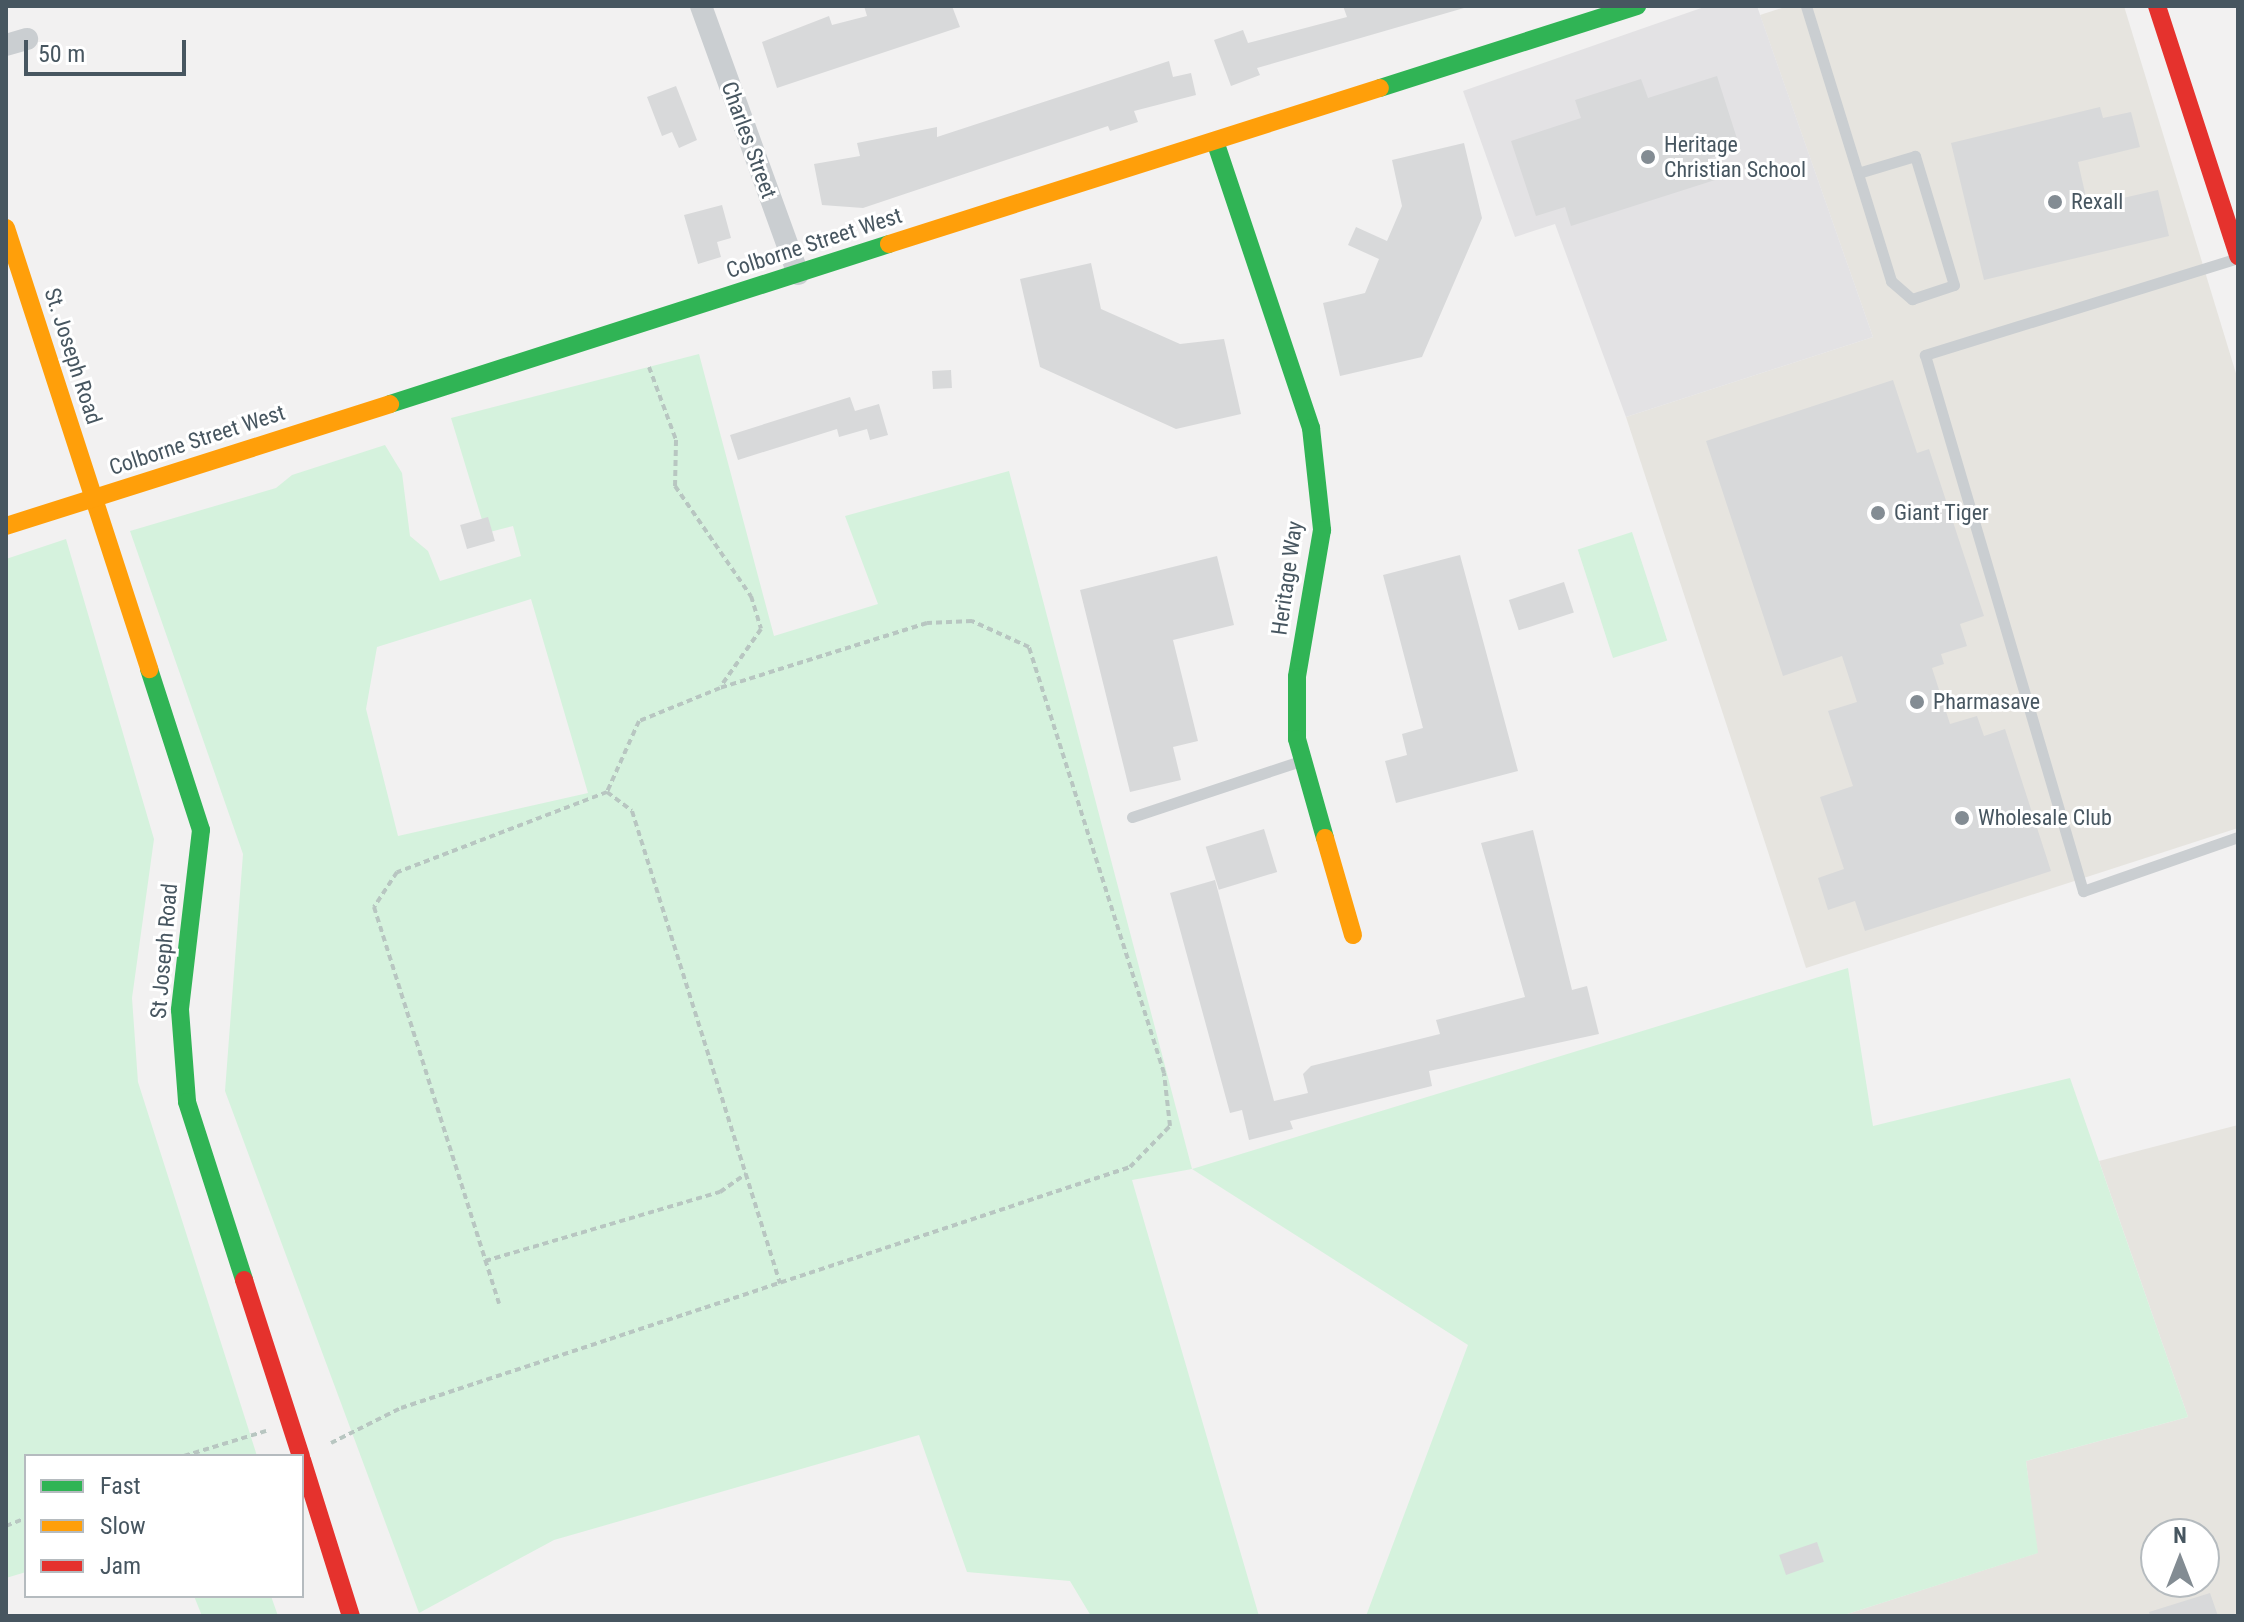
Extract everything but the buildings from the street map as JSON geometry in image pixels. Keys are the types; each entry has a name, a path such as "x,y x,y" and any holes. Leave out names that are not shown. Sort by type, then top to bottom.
{"street":[{"name":"Charles Street","path":"701,6 798,274"},
{"name":"Colborne Street West","path":"6,526 1637,6"},
{"path":"2157,6 2238,257"},
{"name":"Heritage Way","path":"1215,141 1311,428 1322,530 1297,677 1303,760 1353,935"},
{"name":"St. Joseph Road","path":"6,228 95,498"},
{"name":"St Joseph Road","path":"95,498 201,830 180,1010 187,1102 300,1454"},
{"name":"St Joseph Road","path":"304,1467 351,1616"}],"lane":[{"path":"1806,6 1891,281 1912,299 1954,285 1915,156 1858,173"},
{"path":"2238,257 1925,355 2083,891 2238,837"},
{"path":"1132,817 1303,760"}],"path":[{"path":"649,367 676,440 675,486 751,596 761,629 720,688"},
{"path":"331,1443 401,1408 1130,1167 1170,1126 1164,1073 1029,647 972,621 927,623 720,688 639,721 607,792 397,872 374,907 499,1304"},
{"path":"607,792 632,811 780,1283"},
{"path":"485,1261 720,1192 746,1174"},
{"path":"191,1454 292,1427"}],"shaded area":[{"name":"Heritage Christian School","path":"1707,6 1757,6 1873,337 1626,417 1555,224 1515,237 1463,91"},
{"path":"1788,6 2124,6 2238,380 2238,828 1806,968 1626,417 1873,337 1760,15"},
{"path":"2238,1125 2238,1616 1841,1616 2037,1553 2026,1461 2188,1417 2099,1161"}],"green space":[{"path":"699,354 774,636 878,604 845,516 1009,471 1192,1169 1132,1180 1259,1616 1091,1616 1070,1581 967,1572 919,1435 554,1540 419,1613 225,1091 243,854 130,531 276,488 292,475 385,445 402,473 410,536 428,551 440,581 521,556 513,526 486,533 451,418","holes":["531,599 588,793 398,836 366,709 377,647"]},
{"path":"1632,532 1667,640 1613,658 1578,550"},
{"path":"66,539 154,839 132,998 138,1082 256,1454 24,1454 24,1573 6,1578 6,559"},
{"path":"1848,968 1873,1126 2070,1078 2188,1417 2026,1461 2038,1553 1841,1616 1366,1616 1468,1345 1192,1169"},
{"path":"195,1598 272,1598 278,1616 202,1616"}],"traffic: fast":[{"path":"1380,88 1637,6"},
{"path":"1215,141 1311,428 1322,530 1297,677 1297,739 1325,838"},
{"path":"390,404 889,244"},
{"path":"149,669 201,830 180,1010 187,1102 244,1280"}],"traffic: slow":[{"path":"889,244 1380,88"},
{"path":"6,228 149,669"},
{"path":"6,526 390,404"},
{"path":"1325,838 1353,935"}],"traffic: jam":[{"path":"2157,6 2238,256"},
{"path":"244,1280 300,1454"},
{"path":"304,1466 351,1616"}],"place":[{"name":"Heritage Christian School","path":"1648,157"},
{"name":"Rexall","path":"2055,202"},
{"name":"Giant Tiger","path":"1878,513"},
{"name":"Pharmasave","path":"1917,702"},
{"name":"Wholesale Club","path":"1962,818"}]}
